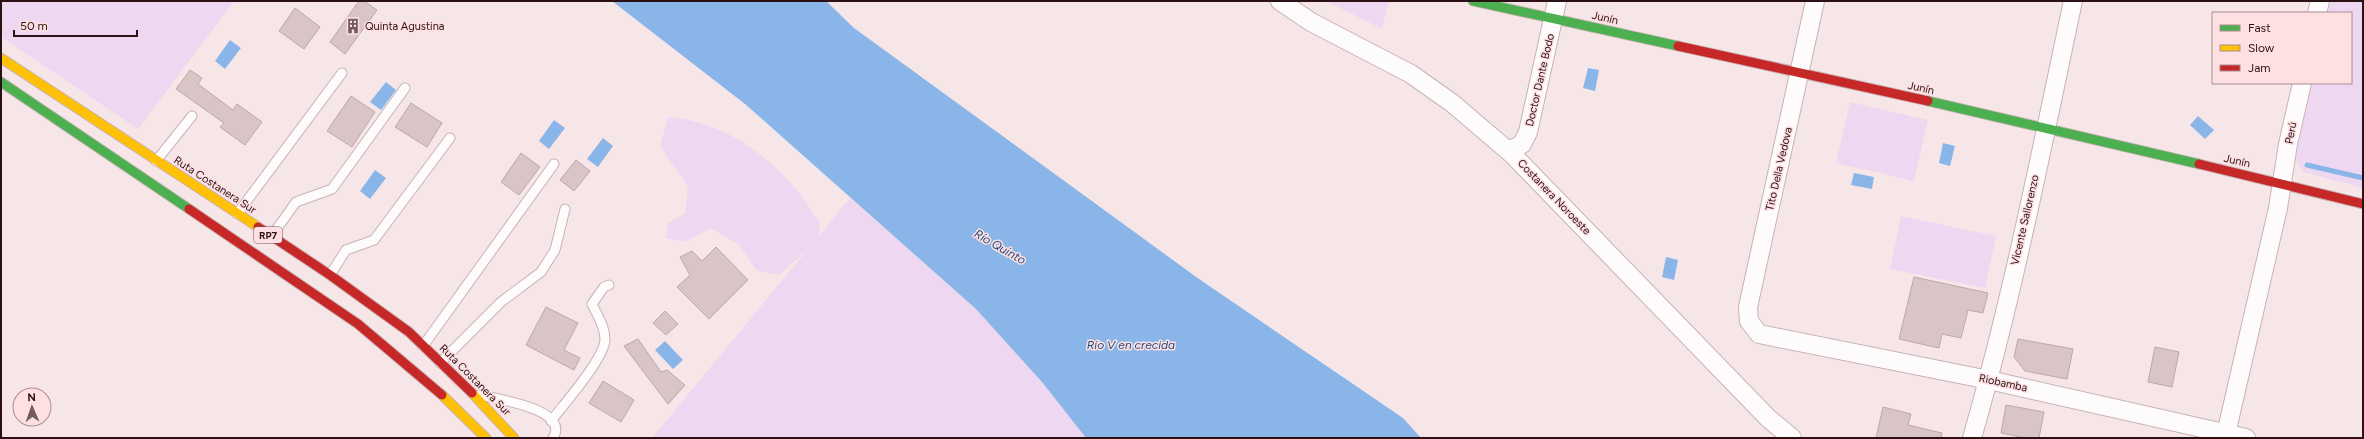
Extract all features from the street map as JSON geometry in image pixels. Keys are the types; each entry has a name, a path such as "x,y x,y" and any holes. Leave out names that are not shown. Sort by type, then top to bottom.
{"main road":[{"name":"Junín","path":"1473,1 2047,127 2363,204"},
{"name":"Ruta Costanera Sur","path":"1,58 330,275 408,332 473,393 514,438"},
{"name":"RP7","path":"1,82 332,303 399,355 462,412 486,438"}],"street":[{"name":"Costanera Noroeste","path":"1280,1 1310,22 1411,74 1452,103 1509,151 1768,418 1792,438"},
{"name":"Doctor Dante Bodo","path":"1509,151 1522,144 1528,132 1558,1"},
{"name":"Tito Della Vedova","path":"1759,334 1749,321 1748,307 1815,1"},
{"name":"Vicente Sallorenzo","path":"1972,438 1989,380 2047,127 2073,1"},
{"path":"2317,12 2320,1"},
{"name":"Perú","path":"2226,434 2282,184 2302,84"},
{"name":"Riobamba","path":"1759,334 1989,380 2246,438"}],"lane":[{"path":"237,214 342,73"},
{"path":"271,237 296,202 332,189 405,88"},
{"path":"156,161 192,116"},
{"path":"330,275 346,250 374,240 450,138"},
{"path":"423,346 554,164"},
{"path":"440,363 502,302 541,272 555,250 565,209"},
{"path":"551,421 600,354 605,339 602,324 592,304 604,288 609,285"},
{"path":"473,393 528,405 555,425 556,434 553,438"}],"shaded area":[{"path":"1,1 234,1 138,129 1,37"},
{"path":"1326,1 1389,1 1382,29"},
{"path":"2330,1 2363,1 2363,188 2303,172 2295,160 2312,84 2352,84 2352,12 2327,12"},
{"path":"1850,102 1928,120 1914,181 1836,163"},
{"path":"668,117 686,119 718,129 734,137 762,156 792,185 820,222 819,236 850,198 976,309 1042,382 1086,438 652,438 808,249 779,275 757,271 738,244 710,228 685,242 666,238 668,223 685,213 688,187 660,146"},
{"path":"1901,216 1996,236 1985,288 1890,269"}],"water":[{"name":"Río V en crecida","path":"612,1 826,1 854,28 1199,279 1403,418 1421,438 1086,438 1042,382 976,309 745,104"},
{"path":"230,40 241,48 225,69 215,61"},
{"path":"1588,68 1599,70 1595,91 1583,88"},
{"path":"386,82 396,90 381,110 370,102"},
{"path":"2198,116 2214,130 2205,139 2190,125"},
{"path":"554,120 565,128 549,149 539,141"},
{"path":"603,138 613,146 598,167 587,159"},
{"path":"1943,143 1955,146 1950,166 1939,163"},
{"path":"375,170 386,178 370,199 360,191"},
{"path":"1854,173 1874,177 1872,189 1851,185"},
{"path":"1666,257 1678,260 1674,280 1662,277"},
{"path":"665,341 683,360 673,369 655,350"}],"building":[{"name":"Quinta Agustina","path":"359,1 364,1 377,10 345,54 330,42"},
{"path":"295,8 320,27 304,49 279,31"},
{"path":"190,70 202,78 198,84 233,110 237,104 262,122 245,145 220,127 224,123 176,89"},
{"path":"351,96 375,112 352,147 327,131"},
{"path":"411,103 442,123 427,147 395,127"},
{"path":"521,153 540,167 519,195 501,182"},
{"path":"576,160 590,171 574,191 560,180"},
{"path":"716,247 748,280 709,319 677,287 690,275 680,257 692,251 702,261"},
{"path":"1914,277 1988,293 1983,313 1968,310 1961,338 1942,334 1939,348 1899,339"},
{"path":"546,307 578,323 564,350 580,358 574,370 526,345"},
{"path":"665,311 678,324 666,335 653,323"},
{"path":"638,339 661,372 667,370 685,385 668,404 624,346"},
{"path":"2018,339 2073,349 2067,379 2025,371 2014,357"},
{"path":"2155,347 2179,352 2172,387 2148,382"},
{"path":"603,381 634,400 621,422 589,403"},
{"path":"2006,405 2044,412 2039,438 2026,438 2001,433"},
{"path":"1883,407 1911,414 1908,425 1942,433 1941,438 1876,438"}],"waterway":[{"path":"2307,165 2363,178"}],"traffic: fast":[{"path":"1473,1 1678,46"},
{"path":"1,82 189,209"},
{"path":"1928,101 2199,164"}],"traffic: slow":[{"path":"1,58 258,227"},
{"path":"472,393 514,438"},
{"path":"442,395 486,438"}],"traffic: jam":[{"path":"1678,46 1928,101"},
{"path":"2199,164 2363,204"},
{"path":"189,209 358,324 442,395"},
{"path":"258,227 330,275 409,332 472,393"}],"place":[{"name":"Quinta Agustina","path":"353,26"}],"water label":[{"name":"Río Quinto","path":"1000,247"}]}
